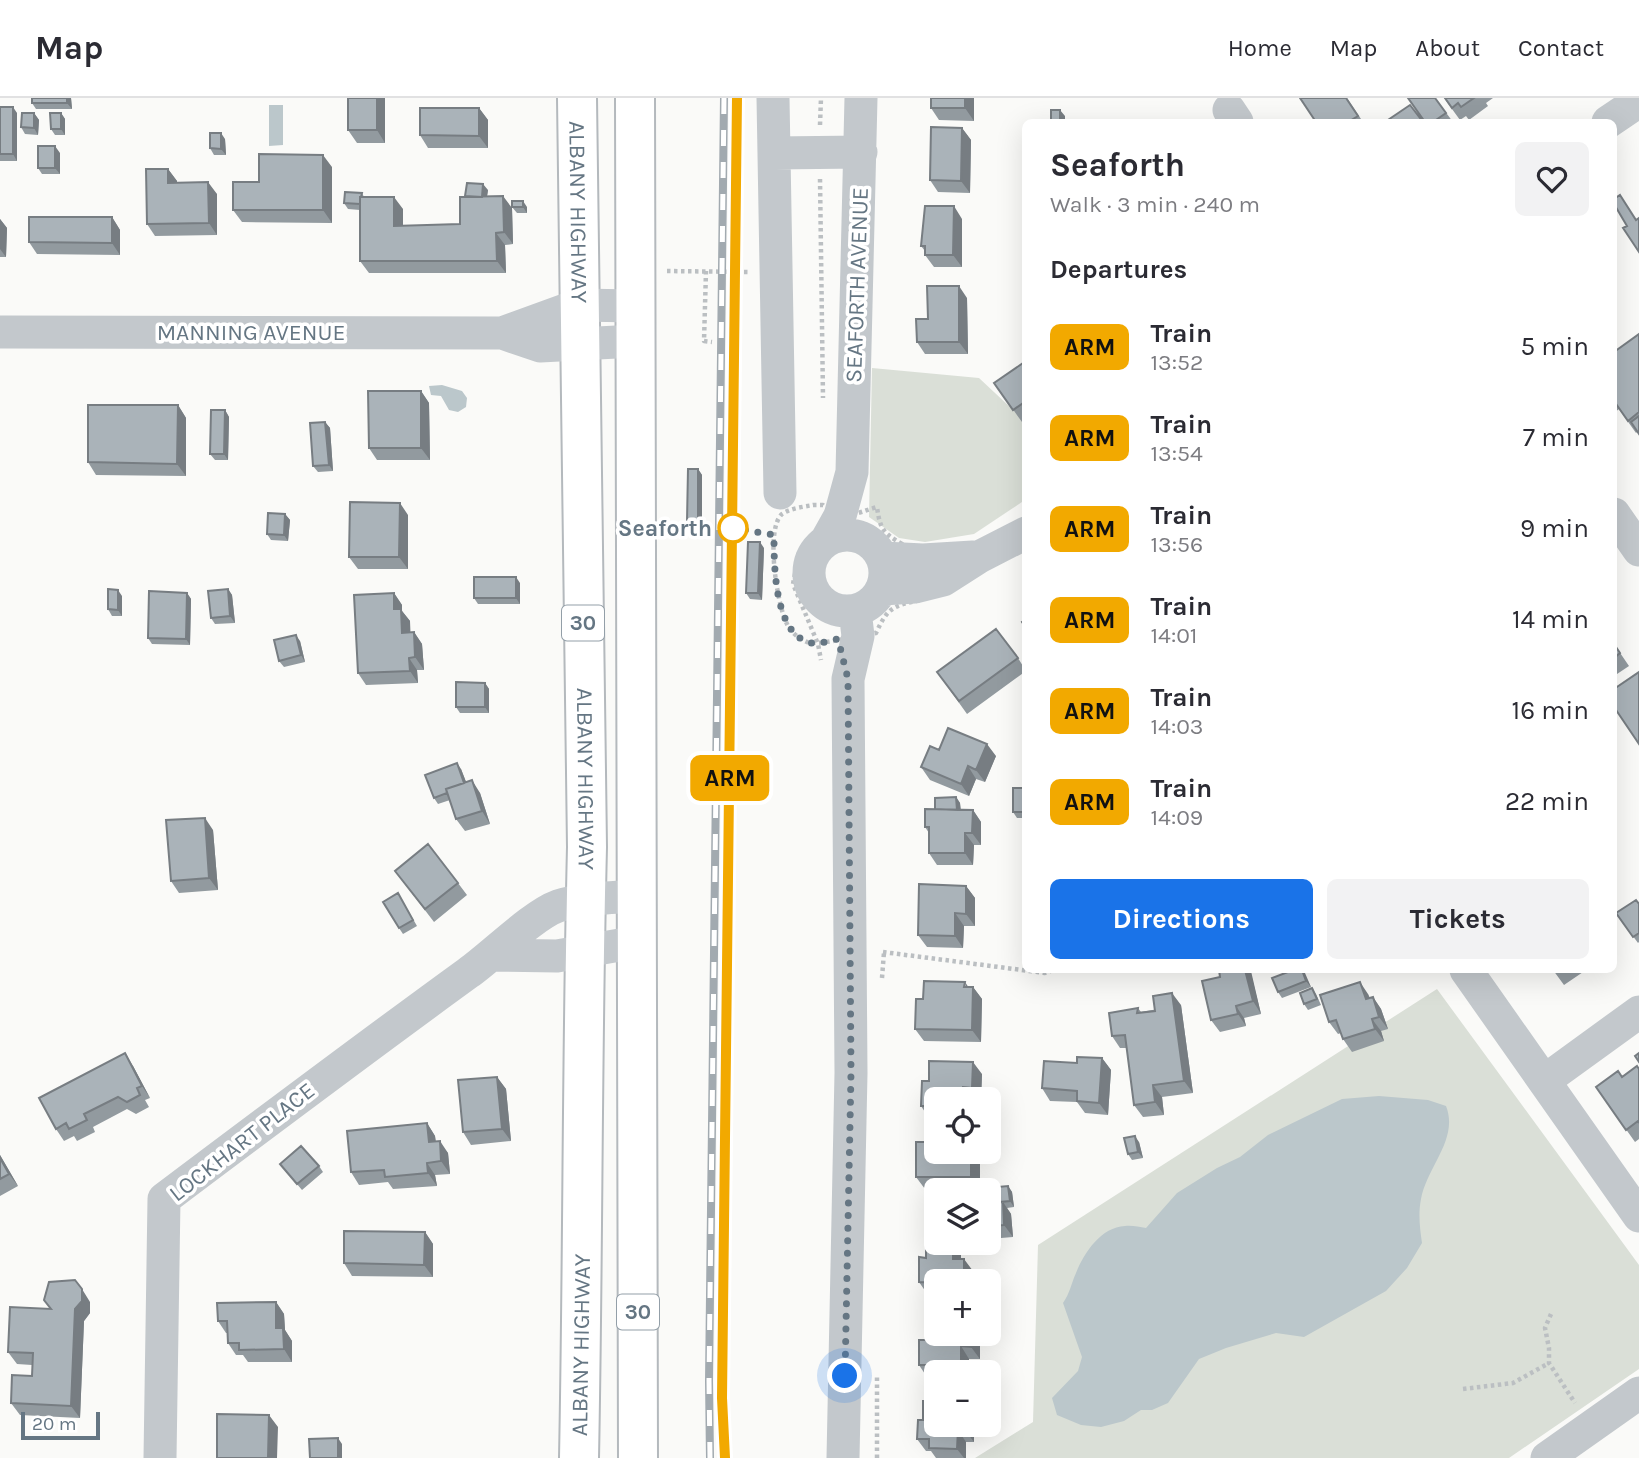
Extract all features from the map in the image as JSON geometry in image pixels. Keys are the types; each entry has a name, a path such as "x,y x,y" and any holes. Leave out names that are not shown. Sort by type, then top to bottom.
{"highway":[{"name":"ALBANY HIGHWAY","path":"577,98 587,847 583,950 583,1269 579,1458"},
{"name":"30","path":"635,98 638,1458"}],"street":[{"path":"773,98 780,493"},
{"name":"SEAFORTH AVENUE","path":"861,98 852,472 873,550"},
{"path":"1612,119 1639,101"},
{"path":"774,153 861,152"},
{"name":"MANNING AVENUE","path":"502,333 579,305 635,306"},
{"name":"MANNING AVENUE","path":"0,332 502,333 540,346 579,345 635,306"},
{"path":"1617,517 1639,550"},
{"path":"850,628 836,610 819,602 809,580 811,558 873,550 943,580 979,557 1022,535"},
{"path":"843,1458 851,1087 848,679 850,628 876,599 873,550"},
{"name":"LOCKHART PLACE","path":"160,1458 164,1199 324,1077 493,955 533,921 556,907 585,900 637,896"},
{"path":"493,955 557,956 637,942"},
{"path":"1468,973 1639,1216"},
{"path":"1544,1081 1639,1012"},
{"path":"1547,1458 1639,1393"}],"path":[{"path":"706,271 704,341 712,342"},
{"path":"635,306 706,271 774,272"},
{"path":"823,505 873,550 920,600 901,603 891,608 876,633 850,628 818,643 806,641 787,624 778,592 774,535 781,515 796,508 823,505"},
{"path":"877,507 880,525 888,536 902,544 873,550 877,507"},
{"path":"850,948 1022,970"},
{"path":"1551,1314 1545,1328 1549,1363 1590,1427"},
{"path":"1463,1390 1513,1383 1549,1363"}],"shaded area":[{"path":"269,105 283,105 283,145 269,146"},
{"path":"872,368 979,378 1022,418 1022,502 974,534 925,542 899,538 869,517"},
{"path":"442,385 462,391 467,398 466,407 458,412 449,410 441,396 431,395 429,386"},
{"path":"1437,989 1639,1265 1639,1369 1509,1458 975,1458 1033,1422 1038,1245"},
{"path":"1379,1096 1428,1100 1446,1106 1449,1118 1445,1141 1421,1199 1419,1216 1422,1243 1407,1268 1386,1291 1304,1337 1276,1333 1199,1359 1168,1403 1152,1410 1141,1410 1124,1421 1101,1427 1081,1425 1057,1415 1052,1398 1078,1371 1082,1357 1063,1303 1079,1265 1094,1242 1116,1227 1146,1228 1177,1193 1240,1157 1268,1135 1342,1099"}],"building":[{"path":"32,98 67,98 67,103 32,103"},
{"path":"348,98 377,98 377,130 348,130"},
{"path":"931,98 965,98 965,108 931,108"},
{"path":"1300,98 1346,98 1358,116 1353,119 1314,119"},
{"path":"1408,98 1435,98 1446,113 1437,119 1423,119"},
{"path":"1445,98 1474,98 1461,107 1458,103 1452,108"},
{"path":"1410,105 1421,119 1389,119"},
{"path":"0,107 13,107 13,154 0,154"},
{"path":"420,108 479,108 479,136 420,135"},
{"path":"1051,110 1060,110 1060,119 1051,119"},
{"path":"22,113 34,113 34,128 21,127"},
{"path":"50,113 61,113 61,129 51,129"},
{"path":"931,127 962,128 961,181 930,180"},
{"path":"210,133 221,133 221,149 210,148"},
{"path":"38,146 55,146 55,168 38,168"},
{"path":"259,154 323,155 323,210 233,210 233,182 259,182"},
{"path":"146,169 168,169 168,183 208,182 209,223 147,224"},
{"path":"467,183 483,184 482,197 465,196"},
{"path":"345,192 362,193 360,204 344,203"},
{"path":"1620,195 1636,220 1639,218 1639,252 1623,228 1627,226 1617,209 1617,197"},
{"path":"503,196 504,232 496,233 497,261 360,261 360,197 394,197 394,226 460,224 460,197"},
{"path":"512,201 523,201 523,207 512,207"},
{"path":"925,206 954,206 953,255 925,255 925,246 921,246"},
{"path":"29,217 112,217 112,243 29,242"},
{"path":"927,286 959,286 959,342 917,342 916,319 928,319"},
{"path":"1639,334 1639,412 1628,421 1617,405 1617,350"},
{"path":"1022,364 1022,404 1013,410 994,383"},
{"path":"368,391 421,391 421,448 369,448"},
{"path":"88,405 178,405 177,464 88,462"},
{"path":"211,410 225,410 224,454 210,454"},
{"path":"1639,416 1639,434 1631,422"},
{"path":"325,422 329,465 313,466 310,423"},
{"path":"688,469 698,469 698,521 687,521"},
{"path":"350,502 400,503 399,557 349,557"},
{"path":"268,513 285,514 284,535 267,534"},
{"path":"748,542 760,542 758,593 746,593"},
{"path":"474,577 516,577 516,598 474,598"},
{"path":"108,589 118,590 118,610 108,609"},
{"path":"228,589 230,616 211,618 208,591"},
{"path":"149,591 187,593 186,639 148,638"},
{"path":"394,593 394,609 401,609 402,633 414,632 415,657 409,658 410,671 358,673 354,595"},
{"path":"996,629 1018,658 959,701 937,672"},
{"path":"296,635 301,655 279,661 274,640"},
{"path":"1639,672 1639,744 1617,711 1617,687"},
{"path":"456,682 485,683 485,707 456,707"},
{"path":"948,728 987,744 976,770 968,766 961,784 921,767 930,746 939,750"},
{"path":"457,763 464,783 446,789 447,793 434,798 425,775"},
{"path":"472,780 482,811 456,819 446,789"},
{"path":"1013,788 1022,788 1022,812 1013,812"},
{"path":"956,797 957,810 935,809 935,798"},
{"path":"925,809 973,810 972,833 965,833 965,853 929,853 929,827 925,827"},
{"path":"205,818 209,878 171,881 166,820"},
{"path":"428,844 458,883 425,909 395,871"},
{"path":"919,884 966,886 966,914 955,913 955,936 918,935"},
{"path":"398,893 413,920 399,928 383,902"},
{"path":"1636,900 1639,904 1639,933 1633,937 1617,912"},
{"path":"1219,973 1246,973 1253,1001 1236,1006 1238,1014 1211,1020 1202,981 1220,977"},
{"path":"1285,973 1303,973 1306,981 1278,992 1272,978"},
{"path":"924,981 965,982 964,987 973,987 972,1030 915,1029 916,999 923,999"},
{"path":"1360,982 1366,999 1373,997 1379,1017 1372,1019 1375,1029 1343,1039 1336,1020 1329,1022 1320,995"},
{"path":"1312,988 1317,999 1304,1004 1300,993"},
{"path":"1172,993 1184,1081 1153,1085 1155,1102 1134,1105 1125,1035 1112,1036 1109,1013 1138,1008 1137,1013 1155,1011 1153,996"},
{"path":"125,1053 142,1086 137,1088 140,1095 127,1102 118,1097 84,1114 87,1120 69,1129 66,1123 56,1129 39,1098"},
{"path":"1077,1057 1102,1058 1099,1103 1077,1101 1077,1091 1042,1088 1044,1061 1077,1063"},
{"path":"929,1061 973,1062 972,1087 924,1087 924,1106 921,1106 922,1081 929,1081"},
{"path":"1637,1066 1639,1123 1638,1121 1626,1130 1596,1087 1618,1071 1622,1077"},
{"path":"497,1077 502,1129 463,1132 458,1080"},
{"path":"427,1123 429,1142 440,1141 441,1161 427,1163 428,1173 385,1177 384,1170 351,1172 347,1131"},
{"path":"1135,1136 1138,1152 1128,1154 1124,1138"},
{"path":"916,1142 924,1142 924,1164 971,1164 971,1177 916,1177"},
{"path":"301,1146 319,1166 297,1184 280,1164"},
{"path":"0,1158 9,1174 0,1179"},
{"path":"1008,1186 1010,1201 1001,1202 1001,1187"},
{"path":"1001,1202 1004,1225 1001,1225"},
{"path":"344,1231 425,1232 424,1265 344,1263"},
{"path":"926,1255 953,1255 953,1259 964,1259 964,1269 924,1269 924,1282 919,1282 919,1257 926,1258"},
{"path":"75,1280 82,1289 82,1301 75,1309 71,1406 11,1403 12,1375 32,1376 33,1353 8,1352 10,1307 51,1309 44,1300 49,1282"},
{"path":"276,1302 276,1328 283,1328 284,1349 239,1350 239,1343 228,1343 227,1321 218,1321 217,1303"},
{"path":"919,1340 924,1340 924,1346 961,1346 961,1360 924,1360 924,1365 919,1365"},
{"path":"924,1401 924,1437 958,1437 957,1449 929,1448 929,1439 917,1439 918,1420 923,1420"},
{"path":"217,1414 269,1415 268,1458 217,1458"},
{"path":"338,1438 338,1458 310,1458 309,1439"}],"railway":[{"path":"710,1458 724,98"},
{"path":"725,1458 722,1397 737,98"}],"train":[{"name":"ARM","path":"725,1458 722,1398 737,98"}],"place":[{"name":"Seaforth","path":"733,528"}],"route":[{"path":"733,528 774,535 778,592 787,624 795,634 806,641 818,643 838,639 848,679 851,1073 845,1376"}]}
